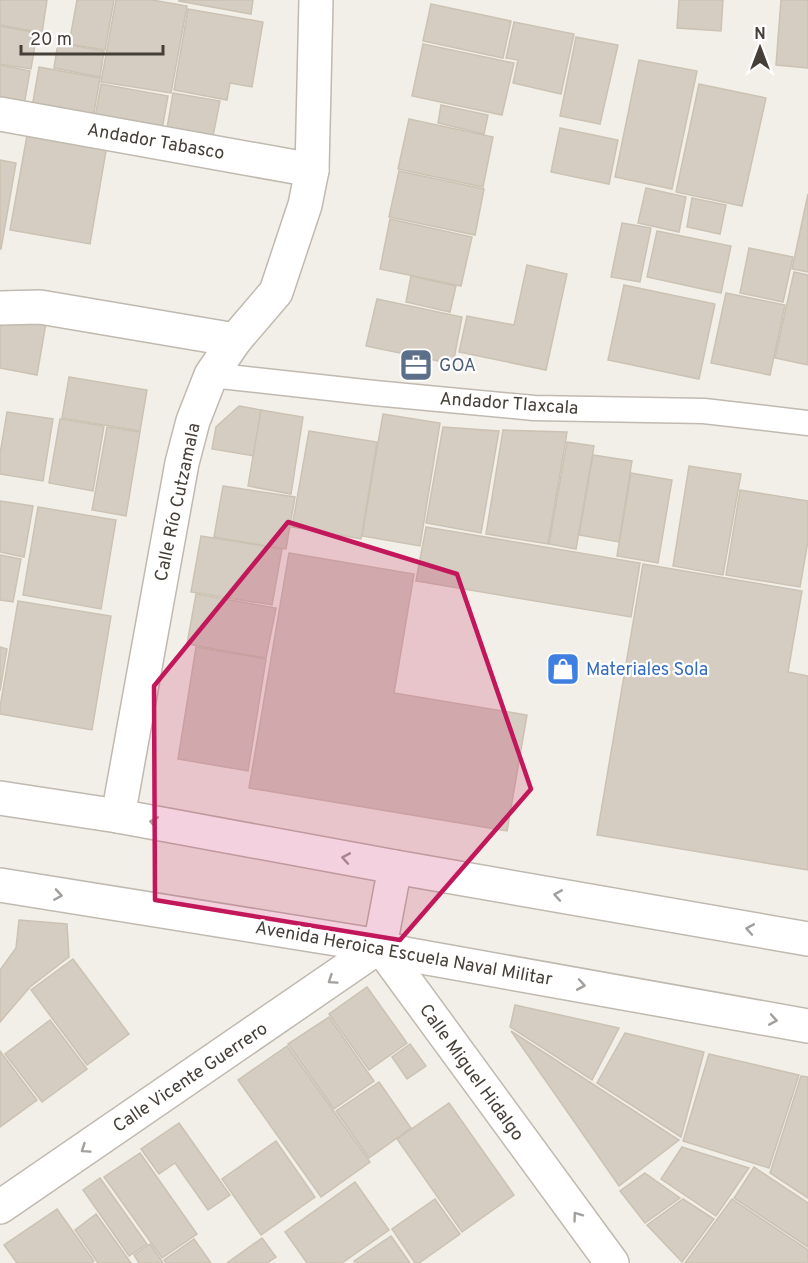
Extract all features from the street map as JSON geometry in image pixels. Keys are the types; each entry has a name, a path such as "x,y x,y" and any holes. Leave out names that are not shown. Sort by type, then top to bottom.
{"street":[{"name":"Calle Río Cutzamala","path":"118,816 182,463 193,421 211,375 235,340 276,292 305,205 312,170 316,0"},
{"name":"Andador Tabasco","path":"0,114 312,170"},
{"path":"0,308 40,307 235,340"},
{"path":"0,798 118,816 808,939"},
{"path":"380,946 395,867"},
{"name":"Avenida Heroica Escuela Naval Militar","path":"0,885 380,946 405,954 808,1026"},
{"name":"Calle Vicente Guerrero","path":"0,1207 380,946"},
{"name":"Calle Miguel Hidalgo","path":"380,946 612,1263"}],"lane":[{"name":"Andador Tlaxcala","path":"211,375 534,408 704,411 808,423"}],"highlighted area":[{"path":"288,522 457,574 531,789 400,940 155,900 154,686"}],"building":[{"path":"0,0 47,0 42,33 0,25"},
{"path":"77,0 114,0 105,50 69,44"},
{"path":"116,0 152,0 187,6 171,93 101,82"},
{"path":"179,0 253,0 251,14"},
{"path":"679,0 723,0 721,31 677,28"},
{"path":"781,0 808,0 808,68 776,65"},
{"path":"431,4 511,21 503,58 423,41"},
{"path":"188,9 263,22 252,87 230,83 227,100 174,90"},
{"path":"514,22 574,34 561,94 513,83 518,60 506,58"},
{"path":"0,26 37,33 31,69 0,64"},
{"path":"576,37 618,45 600,124 560,116"},
{"path":"58,43 104,51 100,77 54,68"},
{"path":"423,44 514,63 502,115 412,96"},
{"path":"639,60 697,71 672,189 615,177"},
{"path":"0,65 30,71 23,111 0,107"},
{"path":"39,67 100,78 92,124 31,113"},
{"path":"101,84 168,96 161,135 94,123"},
{"path":"699,84 766,98 742,206 676,192"},
{"path":"173,93 220,101 212,141 166,134"},
{"path":"441,105 488,115 484,134 438,123"},
{"path":"409,119 493,137 483,187 398,169"},
{"path":"560,128 618,140 609,184 551,172"},
{"path":"28,130 107,145 90,244 10,230"},
{"path":"0,160 16,163 1,249 0,249"},
{"path":"399,171 484,189 475,235 389,217"},
{"path":"646,188 686,197 679,232 638,223"},
{"path":"808,194 808,272 792,269"},
{"path":"692,198 726,205 720,234 687,227"},
{"path":"390,219 472,237 461,286 380,269"},
{"path":"622,223 651,228 640,282 611,277"},
{"path":"657,231 731,246 721,293 647,277"},
{"path":"749,248 793,257 783,302 740,293"},
{"path":"527,265 567,274 546,370 459,352 467,316 514,325"},
{"path":"794,272 808,275 808,365 775,358"},
{"path":"411,276 456,286 450,312 406,302"},
{"path":"624,285 715,304 699,379 608,360"},
{"path":"726,293 785,305 770,375 711,363"},
{"path":"377,299 462,317 453,364 366,346"},
{"path":"0,315 46,323 37,375 0,368"},
{"path":"69,377 147,390 140,431 62,418"},
{"path":"239,406 261,410 254,456 212,449 216,427"},
{"path":"261,410 303,417 291,494 248,486"},
{"path":"7,412 53,419 43,481 0,474 0,454"},
{"path":"383,414 440,423 420,546 362,536"},
{"path":"60,419 104,426 93,491 49,483"},
{"path":"107,427 140,432 126,516 92,510"},
{"path":"443,427 499,431 481,533 426,523"},
{"path":"503,430 567,432 548,544 486,534"},
{"path":"309,431 377,442 361,539 292,527"},
{"path":"567,442 594,446 576,549 549,544"},
{"path":"593,455 632,461 619,542 579,535"},
{"path":"689,466 741,474 723,575 673,566"},
{"path":"631,473 672,480 658,563 617,556"},
{"path":"223,486 295,497 286,549 214,537"},
{"path":"740,490 808,501 808,541 800,587 726,575"},
{"path":"0,501 33,506 24,557 0,552"},
{"path":"38,507 116,520 101,609 23,595"},
{"path":"426,527 640,563 631,617 416,581"},
{"path":"201,536 282,549 272,605 191,592"},
{"path":"289,553 414,574 394,693 527,715 507,831 249,788"},
{"path":"0,555 21,559 13,602 0,600"},
{"path":"643,564 802,591 788,672 808,676 808,870 597,835"},
{"path":"196,594 276,608 266,658 187,644"},
{"path":"18,601 111,616 92,730 0,714"},
{"path":"0,647 7,649 0,691"},
{"path":"196,647 266,659 248,771 178,759"},
{"path":"19,920 67,924 69,957 30,987 0,1022 0,970 16,948"},
{"path":"73,959 129,1034 87,1065 31,990"},
{"path":"367,987 407,1043 369,1070 329,1014"},
{"path":"515,1005 619,1028 592,1080 510,1027"},
{"path":"329,1017 374,1081 334,1109 288,1044"},
{"path":"50,1020 87,1069 42,1102 5,1054"},
{"path":"511,1031 679,1140 619,1186"},
{"path":"625,1033 704,1052 681,1137 597,1083"},
{"path":"410,1044 426,1066 407,1079 392,1057"},
{"path":"287,1046 370,1162 321,1197 238,1080"},
{"path":"0,1051 37,1100 0,1127"},
{"path":"709,1054 799,1075 769,1168 683,1141"},
{"path":"801,1076 808,1077 808,1198 770,1173"},
{"path":"379,1082 411,1128 369,1158 336,1111"},
{"path":"449,1103 514,1195 462,1232 397,1139"},
{"path":"179,1123 230,1195 208,1210 175,1163 159,1174 141,1149"},
{"path":"276,1141 315,1197 261,1235 222,1179"},
{"path":"682,1147 749,1168 716,1216 661,1179"},
{"path":"140,1153 197,1234 162,1258 104,1177"},
{"path":"754,1167 808,1203 808,1247 734,1198"},
{"path":"645,1173 680,1198 645,1223 620,1191"},
{"path":"100,1178 147,1244 129,1256 83,1190"},
{"path":"355,1182 389,1230 342,1263 307,1263 285,1232"},
{"path":"435,1199 460,1234 419,1263 415,1263 392,1229"},
{"path":"683,1199 714,1219 682,1262 647,1225"},
{"path":"732,1199 808,1250 808,1263 685,1263"},
{"path":"57,1209 94,1261 91,1263 17,1263 4,1245"},
{"path":"96,1214 131,1263 98,1263 75,1230"},
{"path":"391,1236 410,1263 356,1263 354,1261"},
{"path":"262,1238 276,1257 267,1263 227,1263"},
{"path":"194,1239 211,1263 166,1263 164,1260"},
{"path":"150,1244 163,1263 139,1263 134,1255"}],"place":[{"name":"GOA","path":"416,365"},
{"name":"Materiales Sola","path":"563,669"}]}
